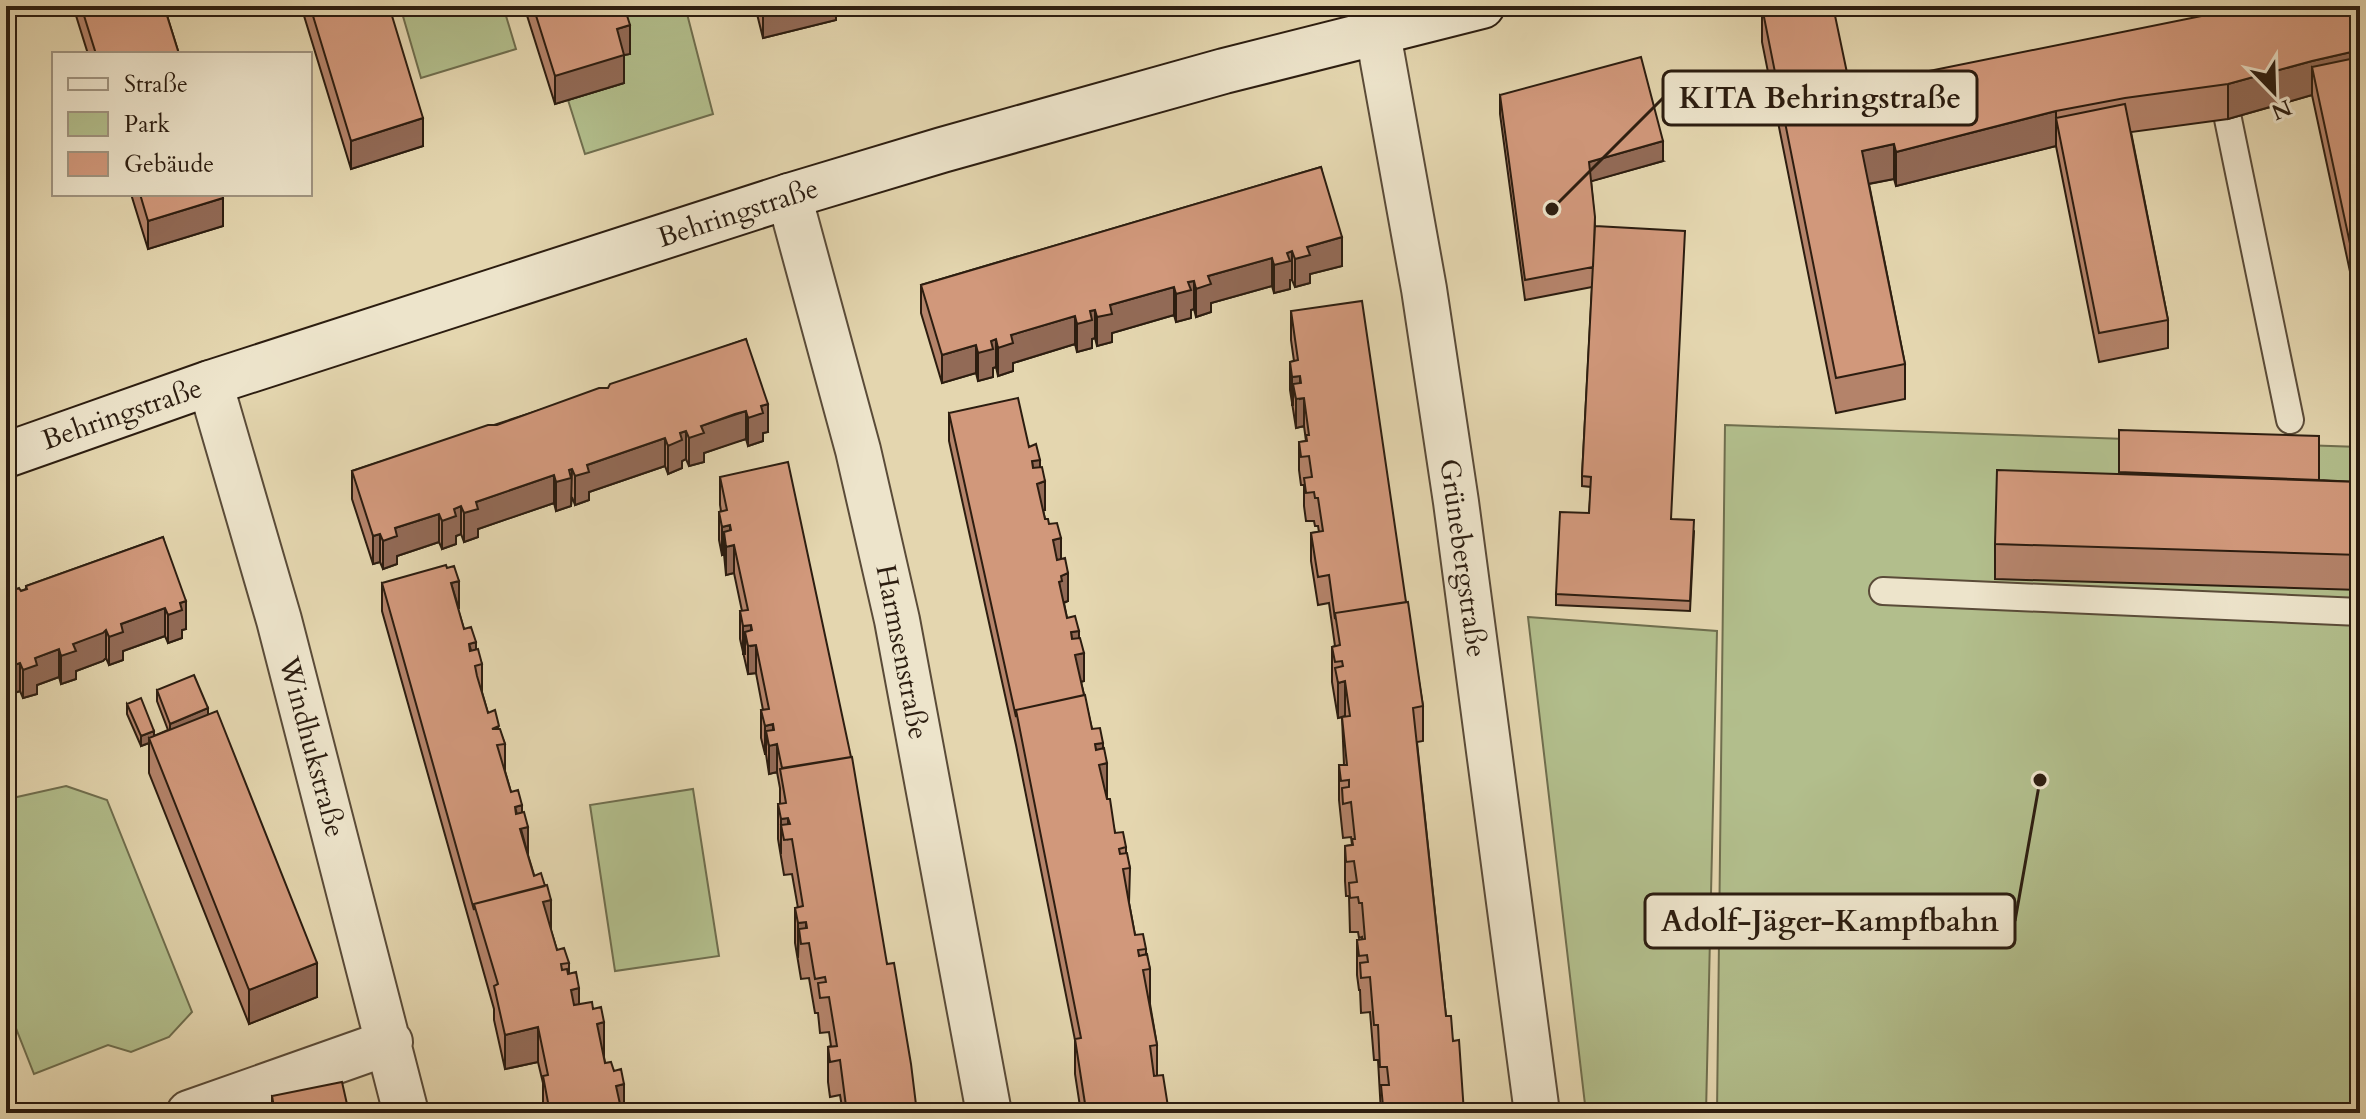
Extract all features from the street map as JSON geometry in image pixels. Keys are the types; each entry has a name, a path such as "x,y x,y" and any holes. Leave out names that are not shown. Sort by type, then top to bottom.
{"street":[{"name":"Behringstraße","path":"6,455 210,383 789,196 1180,83 1375,19 1482,6"},
{"name":"Grünebergstraße","path":"1375,19 1424,289 1458,515 1537,1113"},
{"name":"Harmsenstraße","path":"789,196 858,450 897,620 989,1113"},
{"name":"Windhukstraße","path":"210,383 279,620 406,1113"},
{"path":"189,1113 390,1042"}],"lane":[{"path":"2204,6 2213,48"},
{"path":"2228,119 2290,420"},
{"path":"1883,591 2360,612"}],"green space":[{"path":"400,6 503,6 516,49 421,78"},
{"path":"601,6 685,6 713,114 585,154 568,100 624,83"},
{"path":"1725,425 2360,447 2360,1113 1717,1113"},
{"path":"1528,617 1717,631 1706,1113 1586,1113"},
{"path":"66,786 107,800 192,1012 169,1037 131,1052 108,1045 34,1074 6,1003 6,804 17,797"},
{"path":"693,789 719,956 615,971 590,805"}],"building":[{"path":"81,6 164,6 178,52 95,52"},
{"path":"310,6 389,6 423,118 351,141"},
{"path":"533,6 624,6 630,25 617,29 624,55 555,76"},
{"path":"1833,6 1850,87 2251,6 2360,6 2360,50 2228,84 2056,111 1896,152 1894,144 1862,151 1905,364 1836,378 1762,7"},
{"path":"1641,57 1663,141 1589,162 1595,217 1593,267 1525,280 1500,95"},
{"path":"2360,57 2360,290 2312,67"},
{"path":"2125,104 2168,320 2099,333 2056,118"},
{"path":"1321,167 1342,237 1307,247 1310,255 1295,259 1292,251 1287,253 1290,261 1274,265 1272,258 1208,276 1211,284 1196,289 1194,281 1188,282 1191,290 1176,294 1174,287 1110,305 1112,314 1097,317 1095,310 1090,311 1092,320 1077,324 1075,316 1011,335 1013,343 998,348 996,339 991,341 993,349 978,353 976,345 942,355 921,285"},
{"path":"141,196 222,196 223,198 148,221"},
{"path":"1595,226 1685,231 1671,519 1694,520 1690,601 1556,594 1560,512 1589,513 1591,477 1582,476"},
{"path":"6,233 14,257 6,260"},
{"path":"1362,301 1406,602 1335,613 1335,619 1329,575 1318,577 1311,533 1323,531 1318,498 1315,498 1314,492 1306,493 1304,478 1312,477 1309,456 1301,457 1299,442 1307,441 1306,435 1309,435 1304,398 1296,399 1293,384 1301,383 1300,376 1292,377 1290,362 1298,360 1291,311"},
{"path":"746,339 768,404 761,406 763,413 748,418 746,411 735,414 701,426 704,433 689,438 686,431 680,433 682,440 668,446 665,438 587,465 589,472 575,476 572,469 569,470 571,478 556,482 554,475 476,502 478,509 464,513 461,506 454,509 456,516 442,521 439,514 395,528 397,536 383,541 380,534 373,536 352,471 488,425 497,425 599,388 608,388 610,384"},
{"path":"1018,398 1029,447 1036,444 1040,460 1032,461 1033,468 1042,467 1045,481 1037,484 1045,519 1049,524 1057,523 1061,538 1053,540 1057,560 1065,558 1068,573 1061,576 1062,581 1059,582 1067,618 1075,616 1079,631 1071,632 1072,639 1080,638 1084,653 1075,655 1084,695 1016,710 1016,717 949,413"},
{"path":"2119,430 2319,436 2319,480 2119,472"},
{"path":"2357,447 2360,447 2360,475 2356,474"},
{"path":"788,462 851,757 782,768 777,744 769,746 766,731 774,730 773,724 765,726 761,710 769,709 756,645 748,646 745,632 752,630 751,625 743,626 740,611 748,610 734,545 726,547 724,532 731,530 730,525 722,527 719,512 727,510 720,477"},
{"path":"1997,470 2360,482 2360,555 1995,544"},
{"path":"163,537 186,601 180,603 182,610 168,615 165,608 121,624 123,632 109,637 106,630 73,644 76,651 61,656 59,649 35,658 37,665 23,670 20,663 6,668 6,593 19,588 21,591 27,589 26,586"},
{"path":"446,565 447,568 454,566 459,581 451,583 464,629 471,627 476,642 469,644 470,651 478,649 482,664 475,666 477,676 488,713 495,710 499,726 492,729 500,729 505,744 497,745 511,792 518,790 522,805 515,807 516,814 524,812 528,827 520,829 534,876 541,873 545,886 474,904 474,910 382,583"},
{"path":"1408,602 1423,706 1413,708 1446,1016 1451,1016 1453,1041 1459,1040 1464,1113 1383,1113 1390,1112 1390,1106 1383,1106 1381,1085 1389,1085 1387,1067 1380,1067 1378,1025 1374,1025 1370,977 1361,978 1360,963 1368,962 1367,955 1359,956 1357,940 1365,939 1362,903 1359,903 1358,897 1350,898 1349,883 1357,882 1354,861 1346,862 1345,846 1353,845 1352,839 1355,839 1351,802 1343,804 1342,788 1349,787 1349,780 1341,781 1339,765 1347,765 1342,717 1350,716 1345,681 1338,683 1335,668 1343,666 1342,661 1335,662 1332,647 1340,645 1335,613"},
{"path":"194,675 208,708 170,724 157,690"},
{"path":"1085,695 1092,729 1100,728 1103,743 1095,744 1096,750 1104,748 1107,763 1099,765 1107,799 1110,799 1115,833 1123,832 1126,847 1119,849 1120,854 1127,853 1130,868 1123,869 1135,935 1143,934 1146,949 1138,950 1139,956 1147,954 1150,969 1143,970 1157,1045 1150,1046 1154,1076 1163,1075 1169,1113 1093,1113 1093,1109 1086,1110 1075,1039 1081,1038 1016,710"},
{"path":"141,698 154,731 141,736 127,704"},
{"path":"217,711 317,963 249,990 149,738"},
{"path":"852,757 887,964 894,963 917,1113 839,1113 838,1107 846,1106 840,1060 830,1062 828,1047 837,1046 829,997 820,998 818,983 826,982 825,977 815,979 809,943 801,944 799,929 807,928 806,922 798,923 795,908 803,906 792,839 784,840 781,825 790,824 788,818 781,819 778,804 786,803 780,769"},
{"path":"547,885 551,900 543,902 557,950 564,948 569,963 561,964 562,970 567,969 568,974 576,972 579,988 571,990 574,1005 592,1002 593,1009 601,1007 604,1022 597,1024 605,1063 611,1062 614,1071 621,1069 624,1084 616,1086 622,1113 550,1113 543,1076 548,1075 538,1027 505,1035 494,986 498,984 474,904"},
{"path":"342,1082 349,1113 275,1113 272,1096"}],"place":[{"name":"KITA Behringstraße","path":"1552,209"},
{"name":"Adolf-Jäger-Kampfbahn","path":"2040,780"}]}
